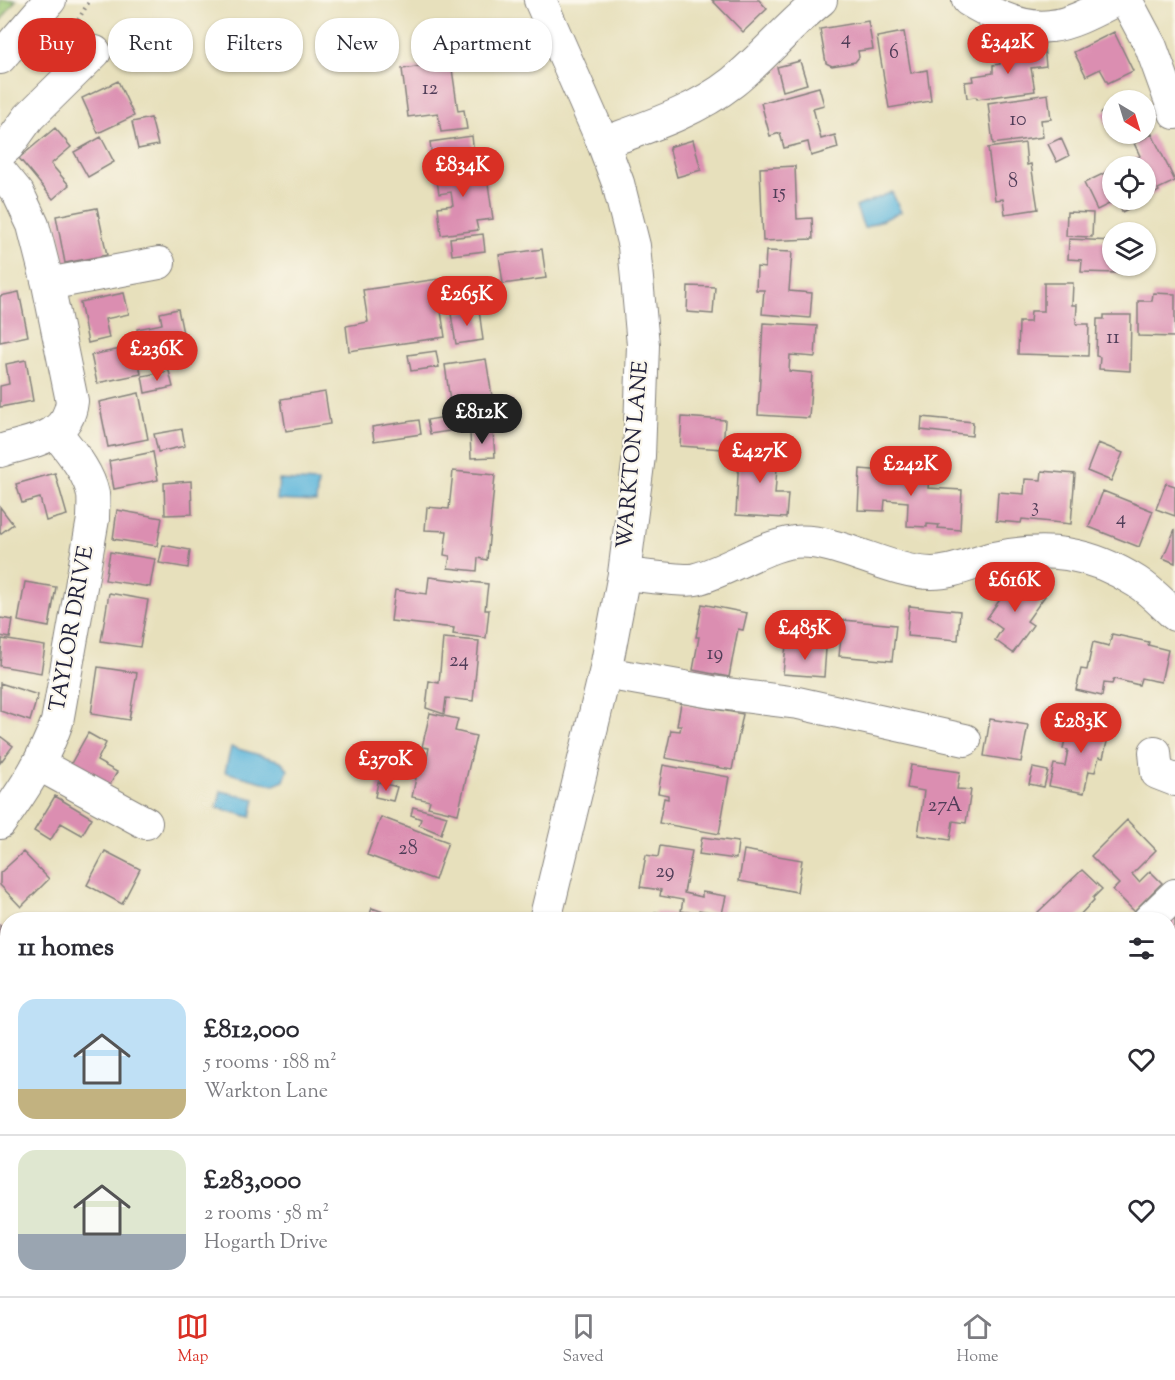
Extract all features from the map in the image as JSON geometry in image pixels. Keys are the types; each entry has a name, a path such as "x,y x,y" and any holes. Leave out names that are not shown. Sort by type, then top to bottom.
{"street":[{"path":"0,58 50,0"},
{"name":"WARKTON LANE","path":"540,0 603,143 618,183 634,246 643,345 639,456 624,574 605,674 547,912"},
{"path":"603,143 691,109 733,82 803,14 821,0"},
{"path":"968,0 1015,23 1052,26 1083,16 1116,0"},
{"path":"1126,0 1150,48 1175,113"},
{"path":"0,153 8,146 29,117 75,72"},
{"path":"0,171 18,193 33,225 48,284 72,401 71,413 55,431 32,443 0,451"},
{"path":"48,284 159,263"},
{"name":"TAYLOR DRIVE","path":"0,823 48,747 57,722 93,519 93,496 90,485 76,458 55,431"},
{"path":"624,574 694,580 794,542 816,543 901,568 931,573 959,569 1031,551 1068,553 1108,566 1138,583 1175,615"},
{"path":"605,674 798,704 964,740"},
{"path":"1155,752 1157,773 1175,780"},
{"path":"38,764 146,823"},
{"path":"1157,912 1175,895"}],"green space":[{"path":"0,0 16,0 0,22"}],"water":[{"path":"892,192 901,212 864,228 856,207"},
{"path":"279,480 318,482 316,502 277,500"},
{"path":"231,747 281,761 288,770 284,781 274,785 225,772"},
{"path":"221,791 255,799 251,817 217,808"}],"building":[{"path":"712,0 759,0 767,9 743,32"},
{"path":"868,21 873,49 858,51 859,57 855,62 832,66 826,63 820,29"},
{"path":"904,32 911,73 927,70 931,101 889,108 877,37"},
{"path":"1114,32 1133,71 1108,83 1100,69 1086,76 1074,52"},
{"path":"1044,46 1046,66 1031,68 1035,91 977,99 976,97 967,98 965,82 974,81 973,76 993,73 993,65 1000,64 998,53"},
{"path":"800,61 807,84 783,91 777,67"},
{"path":"411,68 411,72 452,72 458,111 464,110 467,129 441,132 438,113 408,117 402,69"},
{"path":"118,81 134,116 98,133 82,98"},
{"path":"819,87 824,105 813,108 821,139 835,135 838,148 811,156 808,142 784,148 780,133 770,136 761,103"},
{"path":"1048,94 1051,119 1041,120 1043,137 993,144 988,103"},
{"path":"151,118 158,145 138,149 132,122"},
{"path":"55,128 71,147 51,164 69,185 53,199 19,158"},
{"path":"472,136 474,154 432,160 430,142"},
{"path":"101,137 114,162 88,177 74,152"},
{"path":"1061,138 1069,156 1057,162 1048,144"},
{"path":"693,140 701,170 677,177 669,147"},
{"path":"1156,142 1175,181 1158,189 1159,191 1156,193 1156,156 1140,156 1134,144 1156,144"},
{"path":"1025,143 1027,165 1031,164 1038,209 1005,214 1003,199 995,200 988,148"},
{"path":"470,162 471,171 486,169 493,219 476,221 478,230 441,235 438,207 453,205 451,192 439,194 435,167"},
{"path":"795,166 797,219 812,218 813,239 763,241 760,168"},
{"path":"1102,174 1102,208 1097,210 1084,183"},
{"path":"97,208 107,255 65,263 56,216"},
{"path":"1067,212 1093,213 1092,237 1066,236"},
{"path":"483,234 485,251 452,255 450,238"},
{"path":"1069,239 1102,240 1102,273 1081,272 1082,260 1068,259"},
{"path":"542,249 546,278 503,284 499,255"},
{"path":"766,251 792,252 789,291 812,293 810,318 762,314 764,290 756,290 757,267 765,268"},
{"path":"452,277 457,309 441,311 445,337 349,351 346,326 368,322 363,290"},
{"path":"1044,283 1073,283 1072,305 1077,305 1076,324 1089,324 1088,356 1018,354 1019,322 1030,322 1031,311 1044,311"},
{"path":"688,286 715,287 713,314 687,312"},
{"path":"19,292 28,336 0,342 0,296"},
{"path":"124,293 129,314 105,319 109,338 88,343 80,302"},
{"path":"1153,293 1175,294 1175,337 1138,336 1138,301 1152,301"},
{"path":"178,309 184,338 141,347 137,329 162,324 160,313"},
{"path":"479,310 483,340 456,344 451,314"},
{"path":"1104,315 1131,315 1130,371 1099,369 1100,357 1096,356 1097,319 1104,319"},
{"path":"763,323 817,326 815,357 790,355 789,371 812,373 809,418 758,415"},
{"path":"136,346 141,374 97,383 91,355"},
{"path":"436,351 439,367 411,371 408,355"},
{"path":"486,359 493,402 512,399 515,421 430,434 427,420 452,416 445,365"},
{"path":"26,360 33,401 0,407 0,386 9,384 6,364"},
{"path":"169,371 173,387 145,393 142,376"},
{"path":"325,392 330,424 286,431 281,399"},
{"path":"139,393 148,439 108,447 99,402"},
{"path":"682,417 725,420 723,449 680,446"},
{"path":"922,417 973,422 972,436 921,430"},
{"path":"419,420 421,434 374,441 372,427"},
{"path":"182,429 185,446 158,452 154,434"},
{"path":"493,431 495,457 471,458 470,432"},
{"path":"758,440 779,442 775,494 788,494 786,518 736,515 739,454 757,455"},
{"path":"1098,443 1123,453 1111,481 1087,471"},
{"path":"153,452 158,480 114,489 109,461"},
{"path":"915,468 926,468 930,472 928,488 962,490 960,530 938,528 939,525 927,524 927,527 907,526 908,502 885,500 884,511 858,510 860,469 911,473"},
{"path":"453,471 495,475 487,560 478,558 477,571 448,568 450,556 444,555 447,531 425,530 427,507 449,509"},
{"path":"1042,471 1075,474 1071,524 1022,519 1021,523 996,521 998,492 1024,494 1025,479 1041,480"},
{"path":"55,473 67,515 46,521 40,498 22,503 16,484"},
{"path":"191,481 192,514 165,515 164,483"},
{"path":"1166,483 1175,486 1175,516 1156,509"},
{"path":"1103,491 1153,511 1139,547 1089,527"},
{"path":"0,507 13,524 0,534"},
{"path":"117,510 162,518 157,546 113,539"},
{"path":"1175,529 1175,563 1163,558"},
{"path":"163,545 190,550 188,568 159,563"},
{"path":"110,552 155,559 150,587 105,580"},
{"path":"1017,575 1045,596 1027,621 1033,625 1013,653 995,640 1002,629 987,618"},
{"path":"429,577 488,584 485,610 489,610 486,638 453,634 454,628 391,621 395,590 427,594"},
{"path":"25,582 56,587 49,627 18,621"},
{"path":"109,593 148,600 140,647 101,641"},
{"path":"702,604 747,613 743,630 738,629 729,677 693,670"},
{"path":"909,606 960,611 958,640 907,636"},
{"path":"0,618 13,620 10,638 0,636"},
{"path":"843,620 896,625 892,661 839,656"},
{"path":"1112,634 1149,642 1148,645 1168,650 1161,682 1141,678 1139,685 1114,679 1112,684 1104,683 1102,696 1076,690 1081,669 1087,670 1093,642 1109,646"},
{"path":"443,638 479,641 473,701 446,698 444,714 426,708 429,681 439,683"},
{"path":"2,639 45,646 41,673 0,666"},
{"path":"786,645 826,649 824,677 783,674"},
{"path":"98,667 137,673 129,720 91,714"},
{"path":"0,683 38,695 30,721 0,711"},
{"path":"681,703 743,714 732,770 665,758 671,730 680,731 681,726 677,726"},
{"path":"430,713 458,719 455,731 476,736 458,814 428,807 430,801 412,797 416,778 394,774 399,751 427,758 429,748 422,747"},
{"path":"1076,714 1107,721 1103,737 1108,738 1103,758 1099,757 1095,772 1089,771 1084,793 1049,786 1054,764 1065,766 1068,750 1063,749 1067,729 1073,730"},
{"path":"990,719 1028,725 1021,762 984,756"},
{"path":"88,733 106,743 97,761 117,772 107,790 68,769"},
{"path":"0,736 13,746 0,763"},
{"path":"663,765 729,777 719,834 659,823 664,798 668,799 668,795 658,793"},
{"path":"911,765 960,772 957,789 971,790 966,823 953,821 950,840 918,835 924,791 907,788"},
{"path":"1033,768 1048,771 1044,787 1029,784"},
{"path":"378,782 397,787 393,801 375,797"},
{"path":"55,796 92,818 82,835 61,823 50,841 34,831"},
{"path":"413,807 447,816 441,834 419,825 421,819 411,815"},
{"path":"381,817 448,842 435,880 367,855"},
{"path":"1127,820 1156,850 1132,874 1139,882 1150,871 1162,883 1134,911 1113,890 1119,884 1091,856"},
{"path":"702,837 738,842 736,859 699,854"},
{"path":"660,846 692,851 684,893 702,897 702,892 726,896 722,912 681,911 683,900 660,896 661,890 640,887 646,855 658,857"},
{"path":"744,850 802,860 797,892 739,881"},
{"path":"105,851 140,869 122,904 87,885"},
{"path":"23,852 49,879 21,907 0,885 0,873"},
{"path":"1082,870 1102,889 1083,912 1038,912"},
{"path":"372,908 383,912 371,912"}]}
